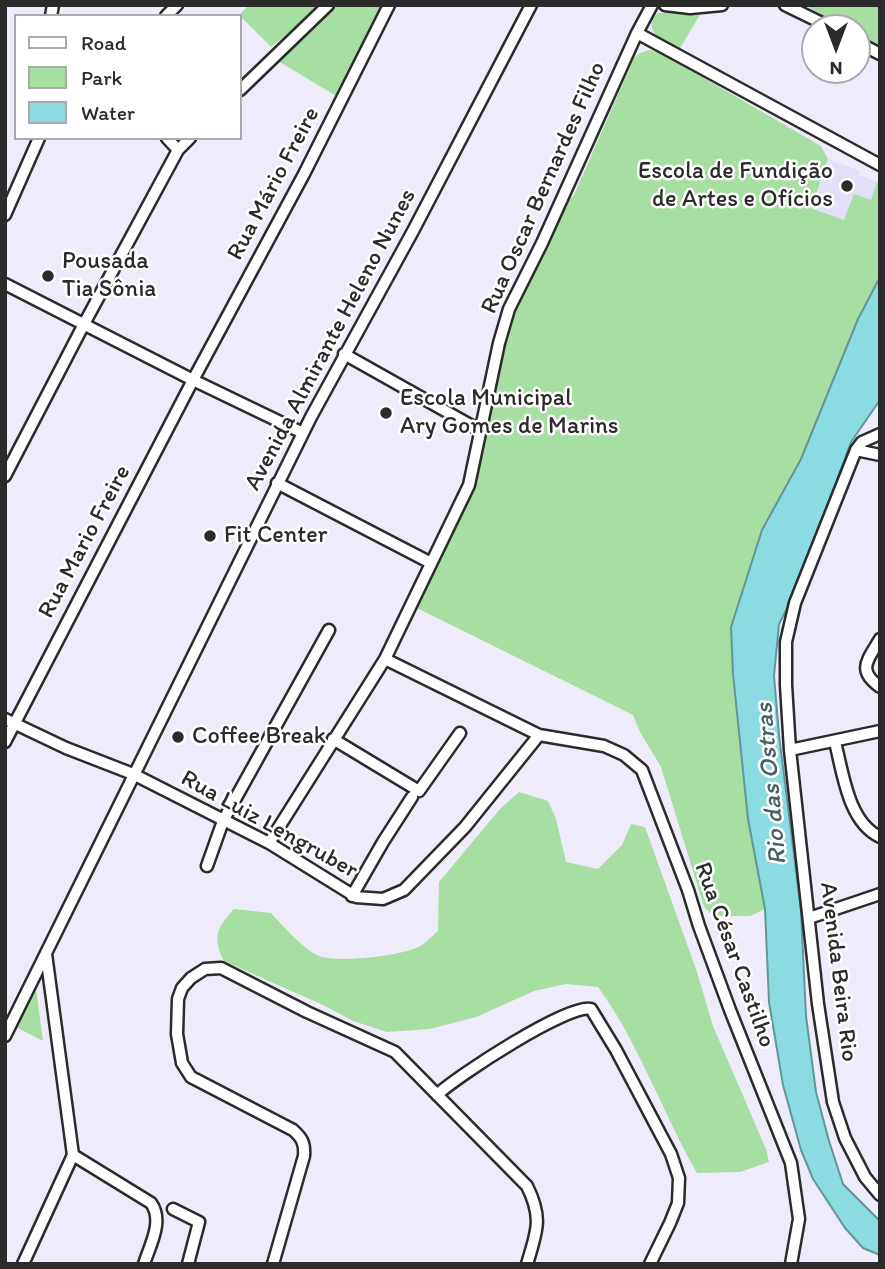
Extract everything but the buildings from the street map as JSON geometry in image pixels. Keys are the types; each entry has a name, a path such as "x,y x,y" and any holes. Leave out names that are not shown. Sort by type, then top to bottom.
{"street":[{"path":"242,88 328,5"},
{"name":"Rua Mário Freire","path":"193,380 304,174 389,5"},
{"name":"Avenida Almirante Heleno Nunes","path":"5,1036 277,483 531,5"},
{"name":"Rua Oscar Bernardes Filho","path":"269,843 385,659 469,485 496,355 509,309 652,5"},
{"path":"665,5 690,8 722,5"},
{"path":"785,5 803,14"},
{"path":"637,33 880,165"},
{"path":"5,215 38,140"},
{"path":"169,140 178,150"},
{"path":"5,477 178,150 188,140"},
{"path":"5,284 303,433"},
{"path":"344,354 481,431"},
{"name":"Rua Mario Freire","path":"5,741 10,721 193,380"},
{"path":"880,434 862,442 856,450 880,455"},
{"name":"Avenida Beira Rio","path":"856,450 795,603 786,642 790,750 818,1004 833,1102 845,1138 865,1177 880,1195"},
{"path":"277,483 431,564"},
{"path":"207,866 223,821 329,630"},
{"path":"880,639 865,665 865,674 880,687"},
{"name":"Rua César Castilho","path":"385,659 539,735 604,746 624,755 642,770 730,1010 791,1163 799,1219 791,1264"},
{"name":"Rua Luiz Lengruber","path":"10,721 133,774 269,843 352,896 369,900 383,899 404,890 465,827 539,735"},
{"path":"790,750 880,731"},
{"path":"334,739 419,791 460,733"},
{"path":"835,741 854,808 862,824 880,837"},
{"path":"352,896 412,797"},
{"path":"809,918 880,894"},
{"path":"23,1264 73,1155 46,951"},
{"path":"273,1264 304,1156 303,1138 293,1129 191,1077 186,1070 182,1063 177,1034 178,999 182,988 191,978 205,970 221,968 307,1012 395,1052 527,1186 537,1205 538,1221 527,1264"},
{"path":"437,1095 465,1072 522,1038 579,1008 592,1009 671,1154 678,1178 678,1203 650,1264"},
{"path":"73,1155 151,1203 157,1211 157,1224 144,1264"},
{"path":"173,1209 199,1222 188,1264"}],"shaded area":[{"name":"Escola de Fundição de Artes e Ofícios","path":"828,159 860,171 859,175 877,182 871,200 844,220 810,207"}],"green space":[{"path":"249,5 323,5 271,47 240,14"},
{"path":"336,5 385,5 338,97 278,61"},
{"path":"805,5 880,5 880,46 871,42 871,14 820,14"},
{"path":"658,13 701,13 679,50 655,34 651,25 652,18"},
{"path":"649,50 659,52 821,146 828,159 811,208 844,220 854,194 871,200 877,182 880,185 880,277 858,319 801,459 762,530 751,568 733,674 748,819 765,909 750,916 713,916 704,907 661,767 633,715 415,607 476,482 506,333 515,307 561,210 574,195 634,58"},
{"path":"519,792 548,801 556,819 566,862 598,869 622,845 631,824 645,827 697,972 713,1026 766,1149 769,1162 740,1172 697,1173 626,1031 598,987 566,984 534,991 476,1017 430,1029 387,1032 353,1021 224,961 218,946 218,933 234,909 271,913 307,949 328,958 382,956 419,947 438,931 439,882 500,809"},
{"path":"35,981 43,1041 14,1026"}],"water":[{"name":"Rio das Ostras","path":"880,277 880,400 851,442 793,597 779,624 774,676 801,911 806,1016 816,1092 843,1184 880,1221 880,1255 863,1248 845,1228 813,1179 801,1150 783,1085 769,1002 765,909 748,819 733,674 731,627 762,530 801,459 858,319"}],"place":[{"name":"Escola de Fundição de Artes e Ofícios","path":"847,186"},
{"name":"Pousada Tia Sônia","path":"48,276"},
{"name":"Escola Municipal Ary Gomes de Marins","path":"386,413"},
{"name":"Fit Center","path":"210,536"},
{"name":"Coffee Break","path":"178,737"}]}
